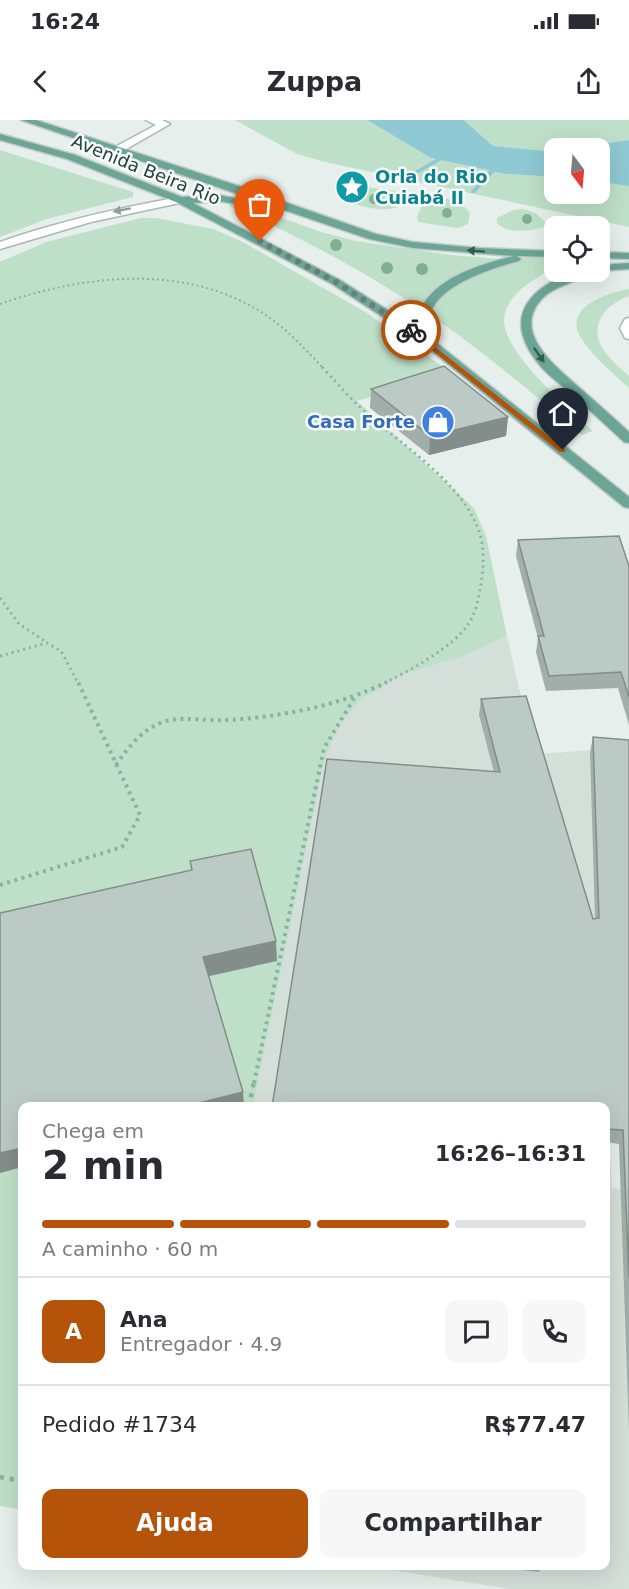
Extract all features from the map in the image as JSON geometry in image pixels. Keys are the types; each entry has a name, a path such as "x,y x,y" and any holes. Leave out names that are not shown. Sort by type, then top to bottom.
{"main road":[{"name":"Avenida Beira Rio","path":"26,120 238,189 373,237 435,247 544,253"},
{"name":"Avenida Beira Rio","path":"0,137 71,157 180,200 336,282 422,337 629,504"},
{"path":"180,200 235,200 343,235 373,237"},
{"path":"422,337 426,309 455,282 488,266 540,253"},
{"path":"610,255 629,256"},
{"path":"610,267 629,266"},
{"path":"558,282 547,288 532,302 526,315 530,342 545,364 629,439"}],"street":[{"path":"117,150 165,124 151,120"},
{"path":"0,246 44,230 96,216 180,200"},
{"path":"629,322 626,328 629,335"}],"path":[{"path":"0,304 28,294 80,282 130,278 171,281 202,287 228,296 277,323 358,405 467,506 477,527 483,577 469,624 432,658 355,696 289,711 244,718 209,721 181,718 166,721 147,730 130,746 116,765"},
{"path":"0,598 19,624 61,651 67,659 140,816 122,847 0,885"},
{"path":"0,656 47,643"},
{"path":"250,1102 324,748 355,696"},
{"path":"0,1477 18,1480"}],"shaded area":[{"path":"507,636 534,754 629,748 602,1029 607,1102 254,1102 324,762 340,724 361,700 404,674 464,656"},
{"path":"610,1156 612,1188 629,1190 629,1589 510,1589 392,1570 610,1570"}],"green space":[{"path":"235,120 367,120 431,158 506,174 544,176 544,204 610,204 610,183 629,186 629,227 610,223 610,216 578,216 297,154"},
{"path":"464,120 629,120 629,140 610,143 610,138 544,138 544,152 493,146"},
{"path":"0,150 133,192 133,197 47,219 0,237"},
{"path":"359,186 397,191 402,194 406,202 393,209 384,209 364,207 342,197 345,190"},
{"path":"431,196 447,199 463,206 470,214 468,224 458,228 418,222 417,217 422,205 419,200"},
{"path":"235,201 321,232 356,241 451,255 501,259 544,257 544,274 522,289 509,304 504,322 507,335 515,350 540,381 593,431 582,435 457,334 375,280 318,248 230,206 230,203"},
{"path":"524,209 537,214 544,221 544,227 515,231 508,230 497,223 497,218 513,210"},
{"path":"141,218 156,218 213,229 243,242 367,313 450,372 357,401 474,508 486,536 507,636 464,656 404,674 361,700 340,724 324,762 254,1102 18,1102 18,1509 0,1506 0,262 46,242"},
{"path":"629,289 629,296 605,311 598,326 598,335 600,344 606,353 629,376 629,388 587,347 578,332 577,323 579,314 585,307 602,297"}],"water":[{"path":"367,120 464,120 493,146 544,151 544,176 506,174 431,158"},
{"path":"629,140 629,186 610,183 610,143"}],"building":[{"path":"444,366 508,417 430,436 371,389"},
{"path":"619,536 629,566 629,697 621,672 549,676 538,636 544,636 518,540"},
{"path":"526,696 593,919 599,918 593,737 629,740 629,1278 623,1130 610,1129 610,1102 273,1102 327,759 500,772 481,699"},
{"path":"251,849 276,941 203,957 243,1092 203,1102 18,1102 18,1149 0,1153 0,913 192,870 190,861"}],"waterway":[{"path":"406,178 450,153"},
{"path":"473,192 499,163"}],"way so far":[{"path":"260,241 336,282 411,330"}],"place":[{"name":"Orla do Rio Cuiabá II","path":"352,187"},
{"name":"Casa Forte","path":"438,422"}],"route":[{"path":"411,330 563,450"}]}
